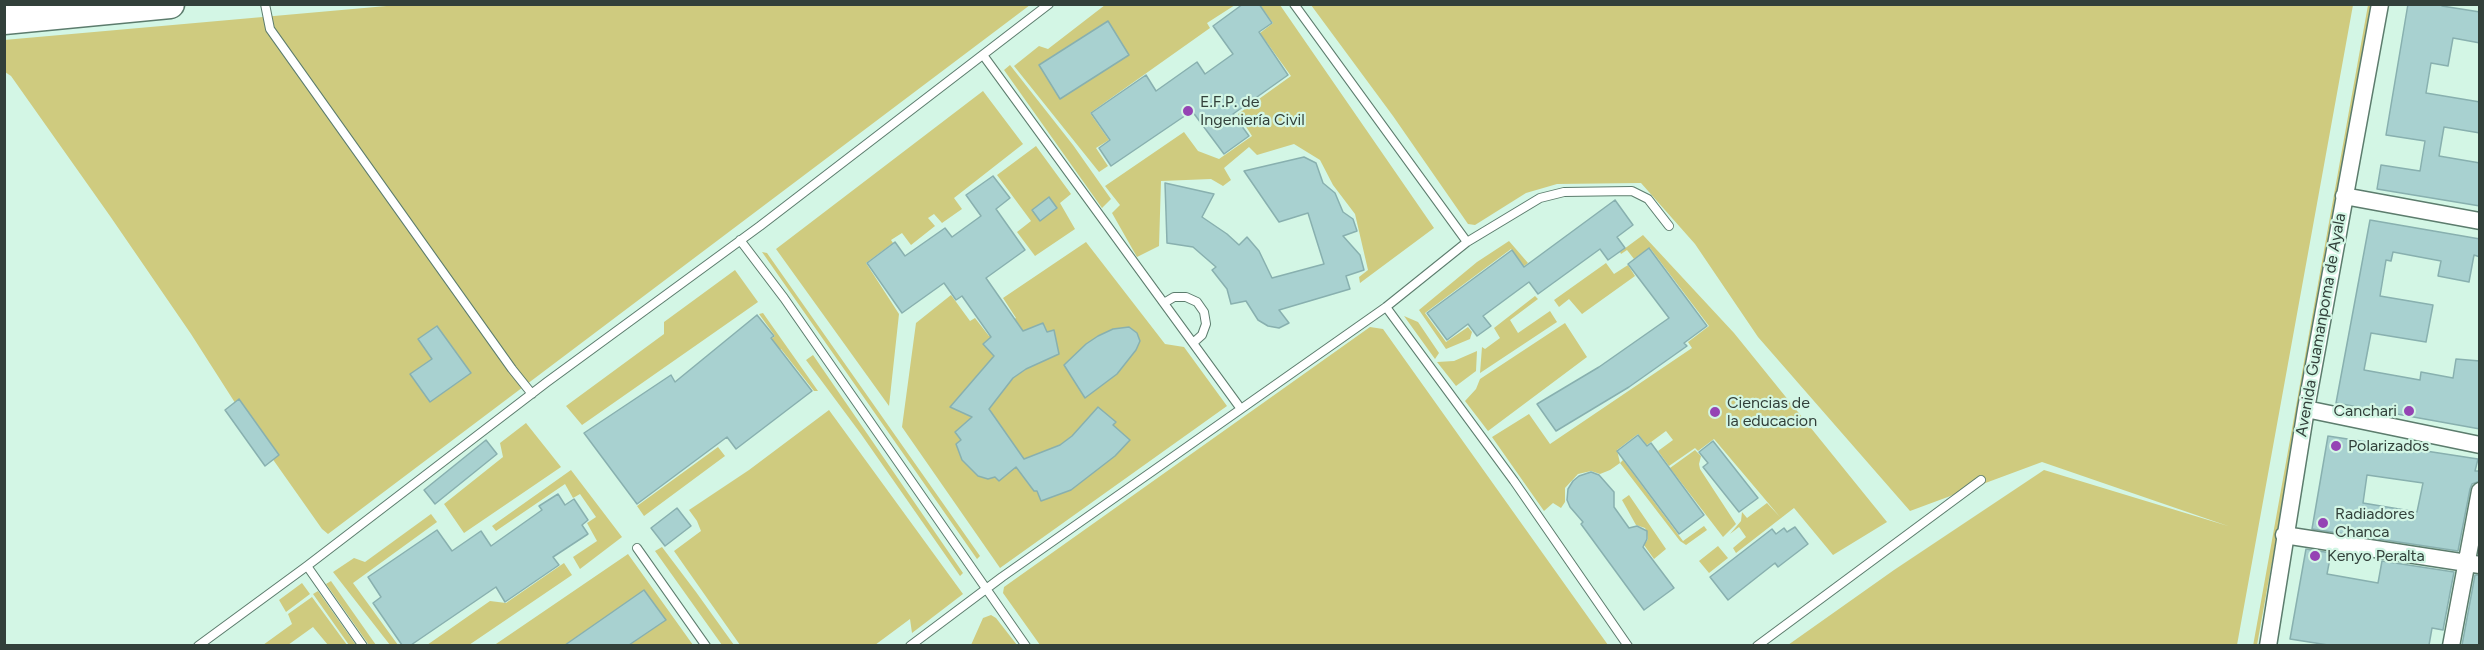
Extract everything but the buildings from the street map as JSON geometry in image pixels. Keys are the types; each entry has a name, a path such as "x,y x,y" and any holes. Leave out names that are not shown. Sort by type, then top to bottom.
{"highway":[{"path":"4,20 170,4"}],"street":[{"name":"Avenida Guamanpoma de Ayala","path":"2268,645 2306,409 2380,4"},
{"path":"2344,196 2480,220"},
{"path":"2306,409 2480,445"},
{"path":"2451,645 2473,564 2480,491"},
{"path":"2284,535 2473,564"}],"lane":[{"path":"265,4 270,29 532,394"},
{"path":"198,645 307,566 532,394 740,240 1049,4"},
{"path":"1294,4 1467,242"},
{"path":"983,55 1241,409"},
{"path":"910,645 986,588 1386,307 1467,242 1540,198 1564,192 1632,191 1648,200 1669,226"},
{"path":"740,240 784,298 1026,645"},
{"path":"1164,303 1174,297 1186,297 1197,302 1204,312 1206,324 1202,335 1193,343"},
{"path":"1386,307 1514,481 1628,645"},
{"path":"1757,645 1982,480"},
{"path":"637,548 706,645"},
{"path":"307,566 363,645"}],"shaded area":[{"path":"409,4 1030,5 328,534 322,529 255,434 191,334 110,216 11,76 5,72 4,40"},
{"path":"1105,5 1235,5 1207,23 1210,28 1090,113 1109,140 1096,148 1108,166 1099,172 1014,66 1039,46 1048,49"},
{"path":"1260,5 1280,5 1434,228 1360,283 1359,277 1368,270 1355,214 1333,185 1320,160 1294,144 1257,155 1249,147 1224,168 1231,180 1223,186 1211,179 1161,181 1159,246 1137,257 1112,213 1120,205 1105,186 1184,132 1198,151 1219,159 1252,136 1238,114 1291,76 1260,33 1273,23"},
{"path":"1311,5 2353,5 2237,645 1788,645 1894,570 2044,470 2228,526 2042,462 1910,511 1758,337 1695,244 1641,183 1557,184 1526,193 1475,225 1468,224 1393,116"},
{"path":"2368,5 2373,5 2257,645 2253,646"},
{"path":"1010,65 1073,145 1111,199 1102,208 1004,70"},
{"path":"983,91 1023,144 954,198 962,209 942,223 934,214 928,218 935,226 911,245 902,233 891,240 893,243 866,263 899,314 889,406 776,249"},
{"path":"1036,146 1071,194 1060,203 1075,229 1035,256 1017,232 1031,221 997,175"},
{"path":"1643,235 1734,333 1887,522 1833,555 1794,508 1736,553 1733,548 1746,537 1739,527 1730,534 1741,521 1742,512 1747,518 1767,503 1780,517 1714,439 1698,451 1695,448 1669,466 1658,451 1673,440 1666,431 1647,445 1638,434 1617,450 1620,463 1600,474 1591,471 1578,474 1565,488 1565,502 1561,508 1553,503 1544,511 1492,437 1529,414 1550,444 1692,348 1688,342 1709,326 1650,248 1634,259 1627,250 1621,254 1620,252"},
{"path":"1509,241 1528,263 1524,266 1511,249 1425,313 1446,342 1468,327 1472,332 1470,339 1446,349 1419,310 1477,262"},
{"path":"1086,242 1165,344 1184,347 1227,406 1000,568 902,427 916,323 951,295 970,321 975,318 989,336 1016,318 1003,298"},
{"path":"762,252 767,253 980,556 977,559"},
{"path":"1606,263 1614,274 1628,265 1635,276 1582,314 1569,299 1559,307 1554,300"},
{"path":"735,270 758,302 582,425 566,406 664,334 664,322"},
{"path":"1535,296 1538,299 1510,320 1518,333 1550,311 1557,322 1480,373 1482,347 1485,349 1500,338 1494,328"},
{"path":"763,313 818,391 814,391 781,349 761,364 753,354 775,336 759,314"},
{"path":"1404,316 1418,322 1439,353 1435,359"},
{"path":"1565,323 1587,357 1488,431 1465,401 1476,389 1480,379"},
{"path":"1370,327 1383,329 1608,645 1040,645 1003,593 1004,587"},
{"path":"1477,351 1476,371 1456,386 1437,362 1454,361"},
{"path":"813,355 963,573 960,576 861,434 806,360"},
{"path":"829,410 963,594 912,633 910,619 875,645 740,645 674,551 701,531 689,510 749,470"},
{"path":"526,423 561,467 464,533 444,504 503,457 500,443"},
{"path":"718,447 725,456 644,516 637,506"},
{"path":"1695,450 1701,456 1700,469 1736,524 1723,537 1670,468"},
{"path":"1623,460 1683,541 1704,526 1707,530 1686,545 1680,541 1620,463"},
{"path":"571,470 622,537 580,569 573,557 597,541 587,523 596,517 580,494 573,498 565,484 496,531 492,526"},
{"path":"1629,495 1666,549 1654,559 1644,545 1648,539 1645,528 1636,525 1622,500"},
{"path":"431,514 437,522 353,583 398,645 390,645 333,572 354,558 365,562"},
{"path":"1718,546 1728,558 1709,573 1699,561"},
{"path":"662,547 734,645 722,645 655,551"},
{"path":"628,554 693,645 493,646"},
{"path":"564,563 572,575 469,645 427,645 490,601 506,603"},
{"path":"331,581 376,645 369,645 326,584"},
{"path":"302,583 310,594 286,612 279,600"},
{"path":"318,591 356,645 349,645 313,594"},
{"path":"312,597 347,645 328,645 313,627 288,645 263,645 292,624 288,614"},
{"path":"991,615 996,618 1017,645 971,645 983,618"}],"place":[{"name":"E.F.P. de Ingeniería Civil","path":"1188,111"},
{"name":"Canchari","path":"2409,411"},
{"name":"Ciencias de la educacion","path":"1715,412"},
{"name":"Polarizados","path":"2336,446"},
{"name":"Radiadores Chanca","path":"2323,523"},
{"name":"Kenyo Peralta","path":"2315,556"}]}
